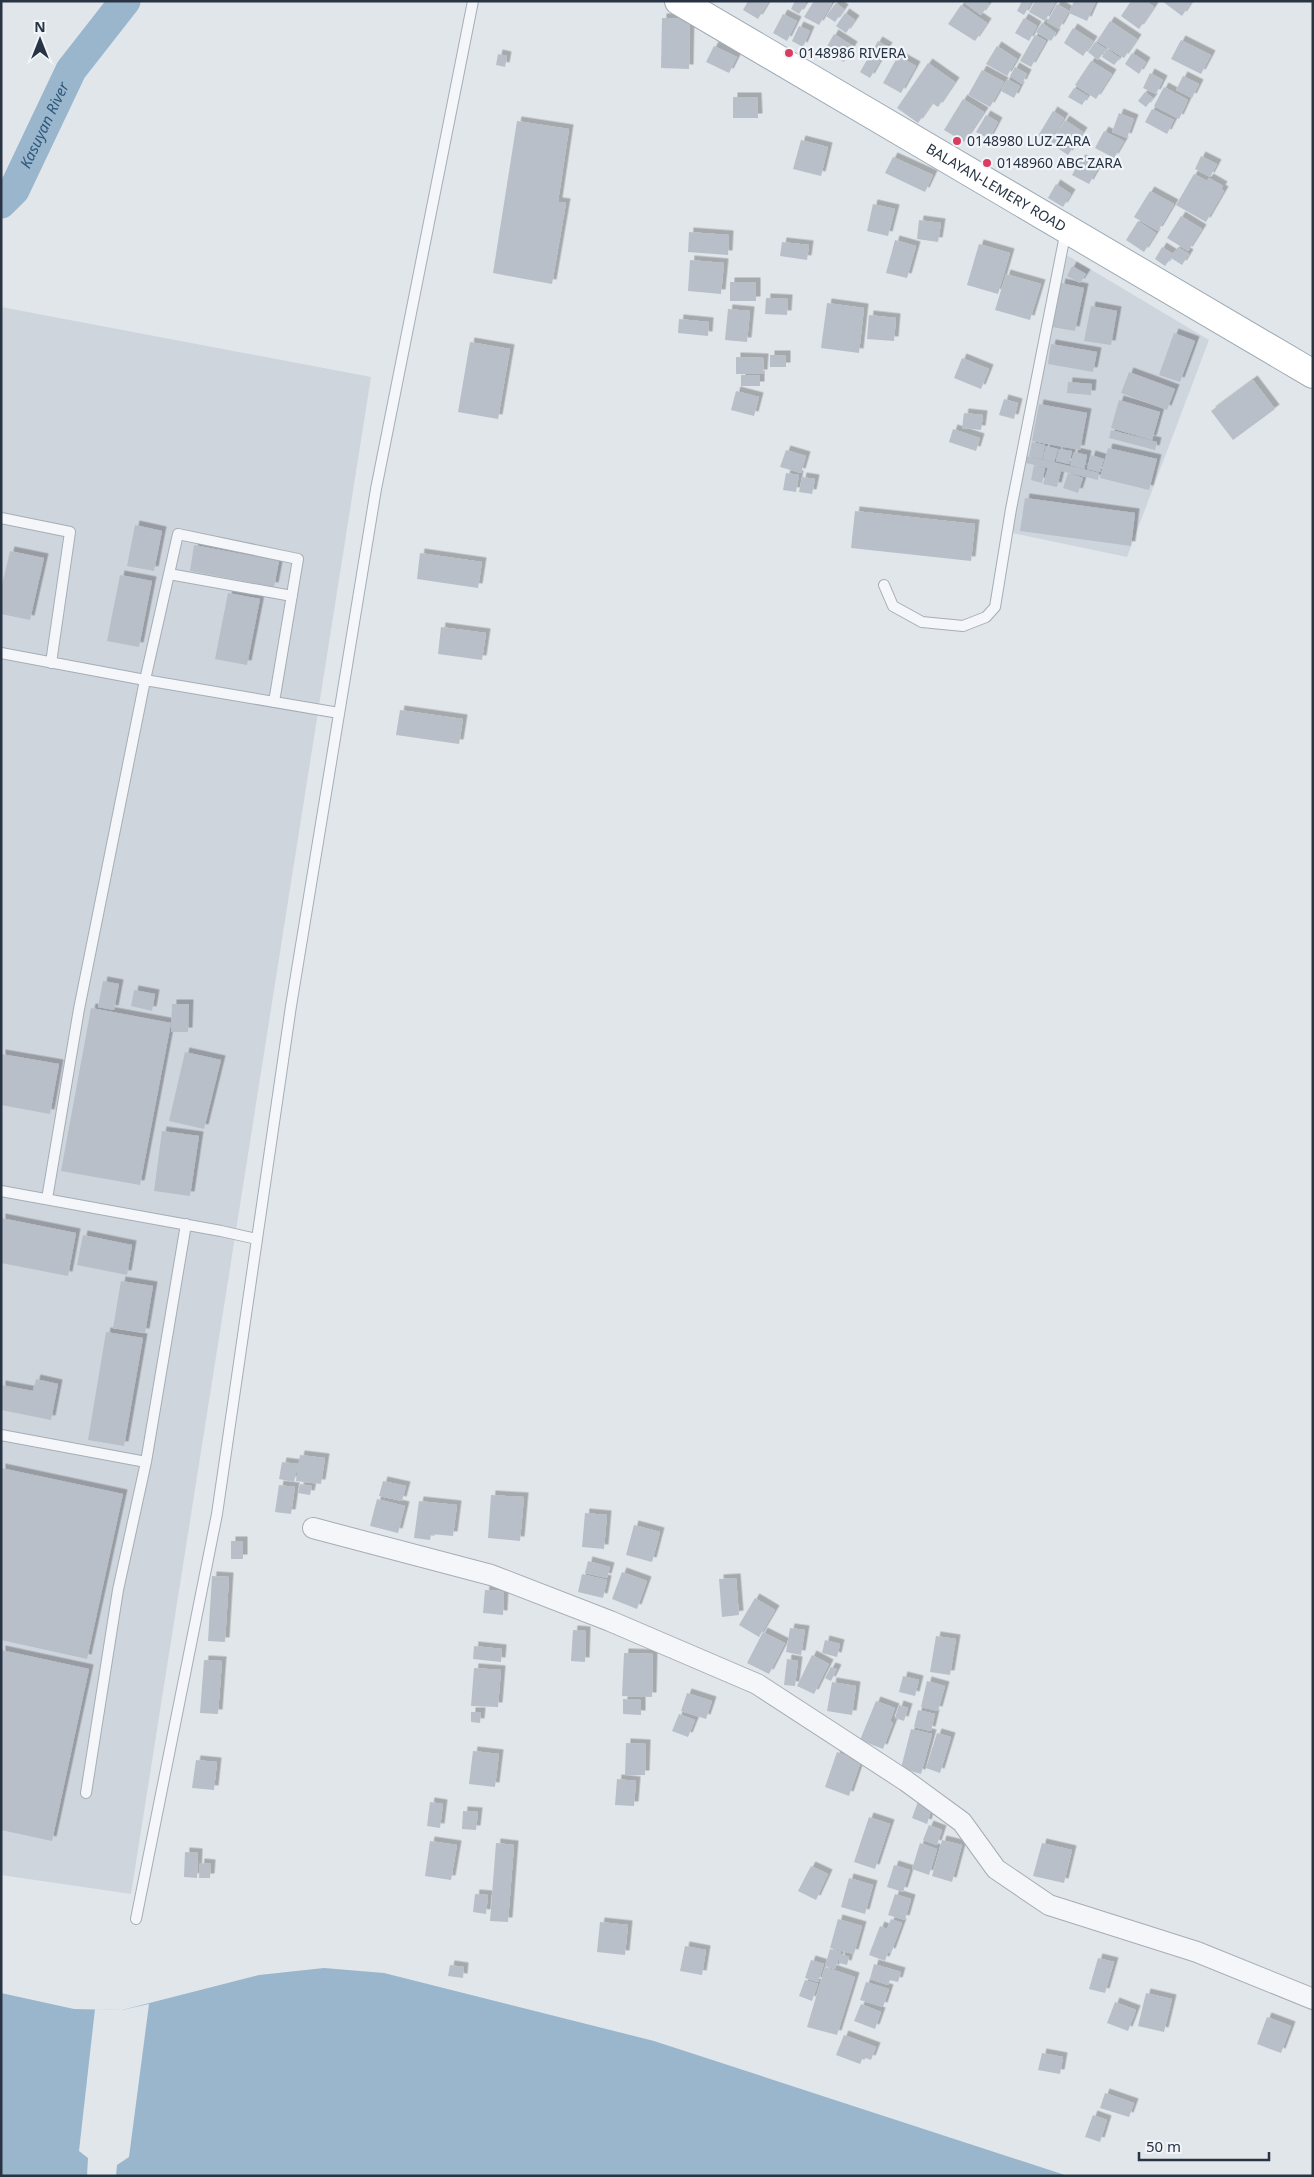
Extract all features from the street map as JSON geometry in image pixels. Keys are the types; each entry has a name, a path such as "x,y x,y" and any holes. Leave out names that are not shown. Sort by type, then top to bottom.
{"main road":[{"name":"BALAYAN-LEMERY ROAD","path":"679,1 1313,374"}],"street":[{"path":"313,1528 491,1575 610,1621 757,1684 906,1781 962,1822 996,1869 1049,1904 1197,1952 1313,1999"}],"lane":[{"path":"136,1919 217,1514 291,1006 376,489 473,1"},
{"path":"884,585 894,606 922,622 963,626 986,617 995,607 1011,508 1066,230"},
{"path":"1,518 70,532 51,663"},
{"path":"47,1200 79,1010 145,680 178,534 298,559 274,702"},
{"path":"169,574 292,596"},
{"path":"1,653 339,713"},
{"path":"1,1191 186,1224 257,1239"},
{"path":"86,1794 118,1590 146,1462 186,1224"},
{"path":"1,1435 146,1462"}],"shaded area":[{"path":"1065,254 1209,340 1127,557 1012,533"},
{"path":"1,307 371,377 131,1894 1,1875"}],"water":[{"path":"324,1968 384,1973 654,2041 1068,2176 1,2176 1,1993 74,2009 122,2010 259,1975"}],"pier":[{"path":"149,2004 129,2157 117,2165 116,2176 87,2176 88,2158 79,2151 95,2009 122,2010"}],"building":[{"path":"748,1 769,1 758,19 743,10"},
{"path":"795,1 806,3 799,14 791,9"},
{"path":"814,1 832,3 819,25 804,17"},
{"path":"966,1 985,1 989,4 981,15 965,3"},
{"path":"1022,1 1032,1 1024,15 1017,11"},
{"path":"1035,1 1056,1 1045,21 1029,12"},
{"path":"1074,1 1096,1 1087,21 1069,13"},
{"path":"1131,1 1146,1 1154,7 1139,29 1121,16"},
{"path":"1162,1 1192,1 1182,16"},
{"path":"836,3 844,9 835,22 826,16"},
{"path":"1057,4 1069,11 1059,29 1047,22"},
{"path":"961,5 987,23 975,41 948,24"},
{"path":"845,13 855,20 846,33 836,26"},
{"path":"783,14 797,21 787,41 773,33"},
{"path":"662,18 690,19 689,69 661,68"},
{"path":"1024,18 1037,26 1029,41 1015,33"},
{"path":"1110,21 1137,39 1124,58 1097,41"},
{"path":"1042,23 1056,33 1051,41 1036,32"},
{"path":"799,26 810,31 803,47 792,41"},
{"path":"1073,28 1093,41 1083,56 1064,43"},
{"path":"834,34 853,46 844,62 825,50"},
{"path":"1035,35 1046,41 1031,67 1020,61"},
{"path":"1181,40 1211,55 1201,74 1171,59"},
{"path":"878,41 888,47 870,78 860,72"},
{"path":"1095,42 1106,49 1098,60 1088,52"},
{"path":"714,46 737,57 729,73 706,62"},
{"path":"997,46 1017,59 1007,76 986,64"},
{"path":"1107,49 1120,58 1114,65 1102,57"},
{"path":"1132,53 1146,62 1139,74 1125,64"},
{"path":"498,54 507,56 505,67 496,65"},
{"path":"898,56 916,66 901,93 883,83"},
{"path":"1091,61 1112,74 1096,99 1075,85"},
{"path":"928,63 955,82 938,107 932,103 918,123 897,108"},
{"path":"1015,67 1027,74 1022,84 1010,76"},
{"path":"982,70 1004,82 990,107 968,95"},
{"path":"1150,73 1163,80 1156,94 1143,88"},
{"path":"1183,76 1199,84 1192,98 1176,90"},
{"path":"1007,79 1020,86 1014,98 1001,91"},
{"path":"1164,87 1188,100 1179,119 1154,106"},
{"path":"1074,88 1088,96 1082,105 1068,97"},
{"path":"1145,92 1153,98 1146,107 1138,101"},
{"path":"733,97 757,97 758,118 733,118"},
{"path":"963,99 984,112 964,142 944,130"},
{"path":"1152,109 1174,120 1167,134 1145,122"},
{"path":"1053,111 1064,118 1049,143 1038,136"},
{"path":"1119,113 1134,119 1127,138 1112,132"},
{"path":"986,115 998,122 989,139 976,132"},
{"path":"1065,120 1083,132 1068,155 1050,143"},
{"path":"517,121 569,129 558,202 566,203 552,284 493,273"},
{"path":"1104,131 1124,141 1114,158 1095,148"},
{"path":"801,140 828,147 821,176 793,169"},
{"path":"1201,156 1217,164 1210,177 1195,169"},
{"path":"893,157 933,175 925,192 885,173"},
{"path":"1081,159 1098,168 1089,184 1072,175"},
{"path":"1194,174 1207,181 1209,178 1223,186 1221,189 1224,191 1206,222 1176,205"},
{"path":"1056,184 1071,194 1063,207 1048,198"},
{"path":"1150,191 1174,204 1158,231 1134,217"},
{"path":"873,204 895,209 888,236 867,231"},
{"path":"1181,216 1202,229 1188,251 1167,238"},
{"path":"919,220 941,223 938,242 917,239"},
{"path":"1138,221 1156,233 1144,252 1126,240"},
{"path":"689,232 729,235 728,255 688,252"},
{"path":"895,240 916,246 907,278 886,273"},
{"path":"782,242 809,245 807,260 780,256"},
{"path":"979,244 1010,253 998,294 967,285"},
{"path":"1162,247 1173,254 1178,247 1189,254 1182,265 1171,258 1165,266 1155,259"},
{"path":"690,260 724,263 721,294 688,291"},
{"path":"1072,266 1086,274 1080,283 1067,276"},
{"path":"1006,274 1041,284 1030,320 995,310"},
{"path":"730,282 756,282 756,301 730,301"},
{"path":"1061,283 1084,288 1075,331 1052,327"},
{"path":"766,298 788,299 787,315 765,314"},
{"path":"827,303 864,308 859,353 821,348"},
{"path":"1091,306 1117,311 1111,345 1084,341"},
{"path":"728,309 750,311 747,342 725,340"},
{"path":"869,315 896,318 894,341 867,339"},
{"path":"679,319 709,322 708,336 678,333"},
{"path":"1174,333 1195,341 1180,382 1159,375"},
{"path":"470,342 510,349 498,419 458,412"},
{"path":"1051,344 1097,352 1093,372 1048,364"},
{"path":"770,355 786,355 786,367 770,367"},
{"path":"736,357 764,358 763,374 736,374"},
{"path":"962,358 989,369 981,389 954,378"},
{"path":"1129,372 1175,389 1167,410 1121,393"},
{"path":"741,375 760,375 760,386 741,386"},
{"path":"1253,380 1275,409 1233,440 1211,411"},
{"path":"1068,382 1092,384 1091,395 1067,393"},
{"path":"736,391 759,397 754,416 731,410"},
{"path":"1004,399 1018,403 1014,419 999,415"},
{"path":"1119,400 1160,412 1152,440 1111,428"},
{"path":"1039,404 1087,413 1080,450 1032,441"},
{"path":"964,413 983,415 981,430 962,428"},
{"path":"953,429 980,438 976,451 949,442"},
{"path":"1111,430 1157,442 1155,450 1109,438"},
{"path":"1032,442 1045,445 1042,459 1029,456"},
{"path":"1046,446 1058,449 1054,462 1043,459"},
{"path":"1108,448 1157,459 1149,490 1100,478"},
{"path":"1059,449 1072,451 1069,464 1056,461"},
{"path":"786,450 806,456 801,473 780,467"},
{"path":"1074,452 1087,455 1084,469 1070,465"},
{"path":"1091,455 1104,459 1100,472 1087,469"},
{"path":"1027,456 1099,473 1098,480 1061,471 1057,487 1043,484 1048,468 1026,463"},
{"path":"1034,465 1045,468 1042,483 1031,480"},
{"path":"786,473 799,475 796,492 783,490"},
{"path":"1068,473 1083,478 1078,493 1063,488"},
{"path":"802,477 815,479 812,494 799,492"},
{"path":"1025,498 1135,513 1131,546 1020,531"},
{"path":"855,511 975,524 971,561 851,548"},
{"path":"135,525 162,531 154,571 127,566"},
{"path":"194,545 279,561 274,587 190,571"},
{"path":"10,551 44,558 30,620 1,614 1,589"},
{"path":"420,553 482,562 478,588 417,579"},
{"path":"120,575 152,581 139,647 107,641"},
{"path":"228,593 260,599 247,665 215,659"},
{"path":"441,627 486,633 482,660 438,654"},
{"path":"400,710 463,719 459,744 396,735"},
{"path":"103,981 119,984 114,1010 98,1007"},
{"path":"134,990 155,994 152,1011 131,1006"},
{"path":"172,1004 189,1004 188,1032 171,1032"},
{"path":"91,1008 171,1023 140,1185 61,1171"},
{"path":"185,1052 221,1060 204,1129 169,1121"},
{"path":"1,1054 59,1064 50,1114 1,1105"},
{"path":"162,1131 199,1136 190,1196 154,1191"},
{"path":"1,1218 76,1233 68,1276 1,1263"},
{"path":"83,1235 132,1245 127,1275 77,1265"},
{"path":"121,1281 153,1286 145,1333 113,1328"},
{"path":"106,1332 143,1338 124,1446 88,1440"},
{"path":"36,1379 58,1384 51,1420 1,1410 1,1385 33,1391"},
{"path":"300,1455 325,1458 321,1484 296,1481"},
{"path":"282,1462 298,1464 294,1482 279,1479"},
{"path":"1,1468 123,1494 87,1659 1,1640"},
{"path":"383,1481 406,1486 402,1501 379,1496"},
{"path":"300,1484 312,1486 310,1495 298,1493"},
{"path":"279,1485 295,1487 291,1514 275,1512"},
{"path":"491,1495 524,1497 520,1541 488,1538"},
{"path":"377,1499 405,1506 398,1533 370,1526"},
{"path":"419,1501 457,1505 453,1536 431,1534 430,1540 414,1538"},
{"path":"585,1513 607,1515 604,1549 582,1547"},
{"path":"634,1525 660,1532 652,1562 626,1555"},
{"path":"231,1541 243,1541 243,1559 231,1559"},
{"path":"588,1561 610,1567 607,1578 585,1573"},
{"path":"622,1572 647,1581 637,1609 612,1599"},
{"path":"582,1574 607,1580 603,1598 578,1592"},
{"path":"212,1576 229,1577 225,1642 208,1641"},
{"path":"736,1578 739,1615 722,1617 719,1579"},
{"path":"485,1590 504,1591 503,1615 483,1613"},
{"path":"755,1598 775,1610 759,1637 739,1625"},
{"path":"790,1628 805,1630 801,1655 786,1652"},
{"path":"573,1630 586,1631 585,1662 571,1661"},
{"path":"763,1632 785,1643 769,1674 747,1663"},
{"path":"936,1636 956,1639 950,1675 930,1672"},
{"path":"825,1640 840,1644 837,1657 822,1653"},
{"path":"474,1646 502,1649 501,1662 473,1659"},
{"path":"1,1650 89,1669 52,1841 1,1830"},
{"path":"624,1653 653,1654 652,1697 622,1696"},
{"path":"812,1655 829,1664 814,1694 797,1686"},
{"path":"787,1659 798,1661 795,1686 784,1685"},
{"path":"204,1660 222,1661 218,1714 200,1713"},
{"path":"831,1667 837,1669 831,1681 825,1678"},
{"path":"474,1668 501,1670 498,1707 471,1706"},
{"path":"903,1676 919,1680 915,1696 899,1692"},
{"path":"927,1681 945,1686 938,1711 921,1707"},
{"path":"832,1682 856,1686 852,1715 827,1711"},
{"path":"687,1693 712,1701 706,1719 681,1711"},
{"path":"623,1699 641,1700 641,1715 623,1714"},
{"path":"876,1701 895,1708 890,1721 893,1723 883,1749 860,1740"},
{"path":"899,1705 908,1708 904,1721 895,1718"},
{"path":"918,1710 935,1714 931,1731 914,1727"},
{"path":"471,1712 481,1712 480,1723 471,1722"},
{"path":"679,1714 695,1720 688,1737 672,1731"},
{"path":"911,1729 932,1734 921,1774 901,1768"},
{"path":"937,1733 951,1737 940,1773 926,1768"},
{"path":"626,1743 646,1744 645,1775 625,1775"},
{"path":"473,1751 499,1754 495,1787 469,1784"},
{"path":"837,1752 861,1761 849,1796 825,1787"},
{"path":"196,1760 217,1762 214,1790 192,1788"},
{"path":"617,1779 636,1781 634,1806 615,1805"},
{"path":"920,1796 933,1804 927,1824 912,1818"},
{"path":"430,1802 443,1804 440,1828 427,1826"},
{"path":"463,1811 478,1812 476,1830 462,1829"},
{"path":"869,1817 890,1824 875,1869 854,1862"},
{"path":"929,1825 942,1830 937,1845 923,1840"},
{"path":"942,1840 962,1845 952,1882 932,1876"},
{"path":"430,1841 457,1845 451,1880 425,1876"},
{"path":"496,1843 514,1845 508,1922 490,1921"},
{"path":"920,1843 937,1849 929,1875 912,1869"},
{"path":"1042,1843 1072,1850 1064,1883 1033,1876"},
{"path":"185,1852 198,1853 197,1878 184,1877"},
{"path":"200,1863 211,1864 210,1878 199,1878"},
{"path":"894,1865 910,1870 903,1892 887,1887"},
{"path":"811,1866 828,1874 816,1900 798,1891"},
{"path":"849,1878 873,1885 865,1914 841,1907"},
{"path":"475,1894 488,1895 486,1914 473,1912"},
{"path":"895,1894 911,1899 905,1920 888,1915"},
{"path":"838,1919 862,1926 854,1954 830,1948"},
{"path":"891,1919 902,1923 891,1953 888,1952 885,1961 869,1955 880,1926 887,1929"},
{"path":"600,1922 628,1925 625,1955 597,1952"},
{"path":"685,1946 706,1950 702,1975 680,1971"},
{"path":"830,1949 841,1952 835,1969 825,1966"},
{"path":"841,1954 849,1957 847,1965 839,1963"},
{"path":"1098,1958 1114,1962 1105,1993 1089,1989"},
{"path":"811,1960 824,1964 818,1982 805,1978"},
{"path":"874,1964 901,1972 898,1982 890,1980 888,1985 870,1979"},
{"path":"450,1965 464,1967 463,1978 448,1976"},
{"path":"825,1967 855,1977 837,2035 807,2027"},
{"path":"805,1980 818,1984 812,2001 799,1996"},
{"path":"866,1982 889,1989 883,2007 860,2000"},
{"path":"1146,1993 1172,1999 1164,2032 1138,2026"},
{"path":"1115,2002 1136,2010 1128,2031 1107,2023"},
{"path":"861,2004 881,2012 875,2029 854,2021"},
{"path":"1267,2017 1291,2026 1281,2053 1257,2044"},
{"path":"844,2035 876,2047 871,2060 863,2057 860,2064 836,2055"},
{"path":"1042,2053 1063,2057 1060,2074 1038,2070"},
{"path":"1105,2093 1134,2103 1129,2117 1100,2108"},
{"path":"1093,2115 1107,2120 1100,2142 1085,2137"}],"waterway":[{"name":"Kasuyan River","path":"1,203 14,190 71,70 125,1"}],"place":[{"name":"0148986 RIVERA","path":"789,53"},
{"name":"0148980 LUZ ZARA","path":"957,141"},
{"name":"0148960 ABC ZARA","path":"987,163"}]}
